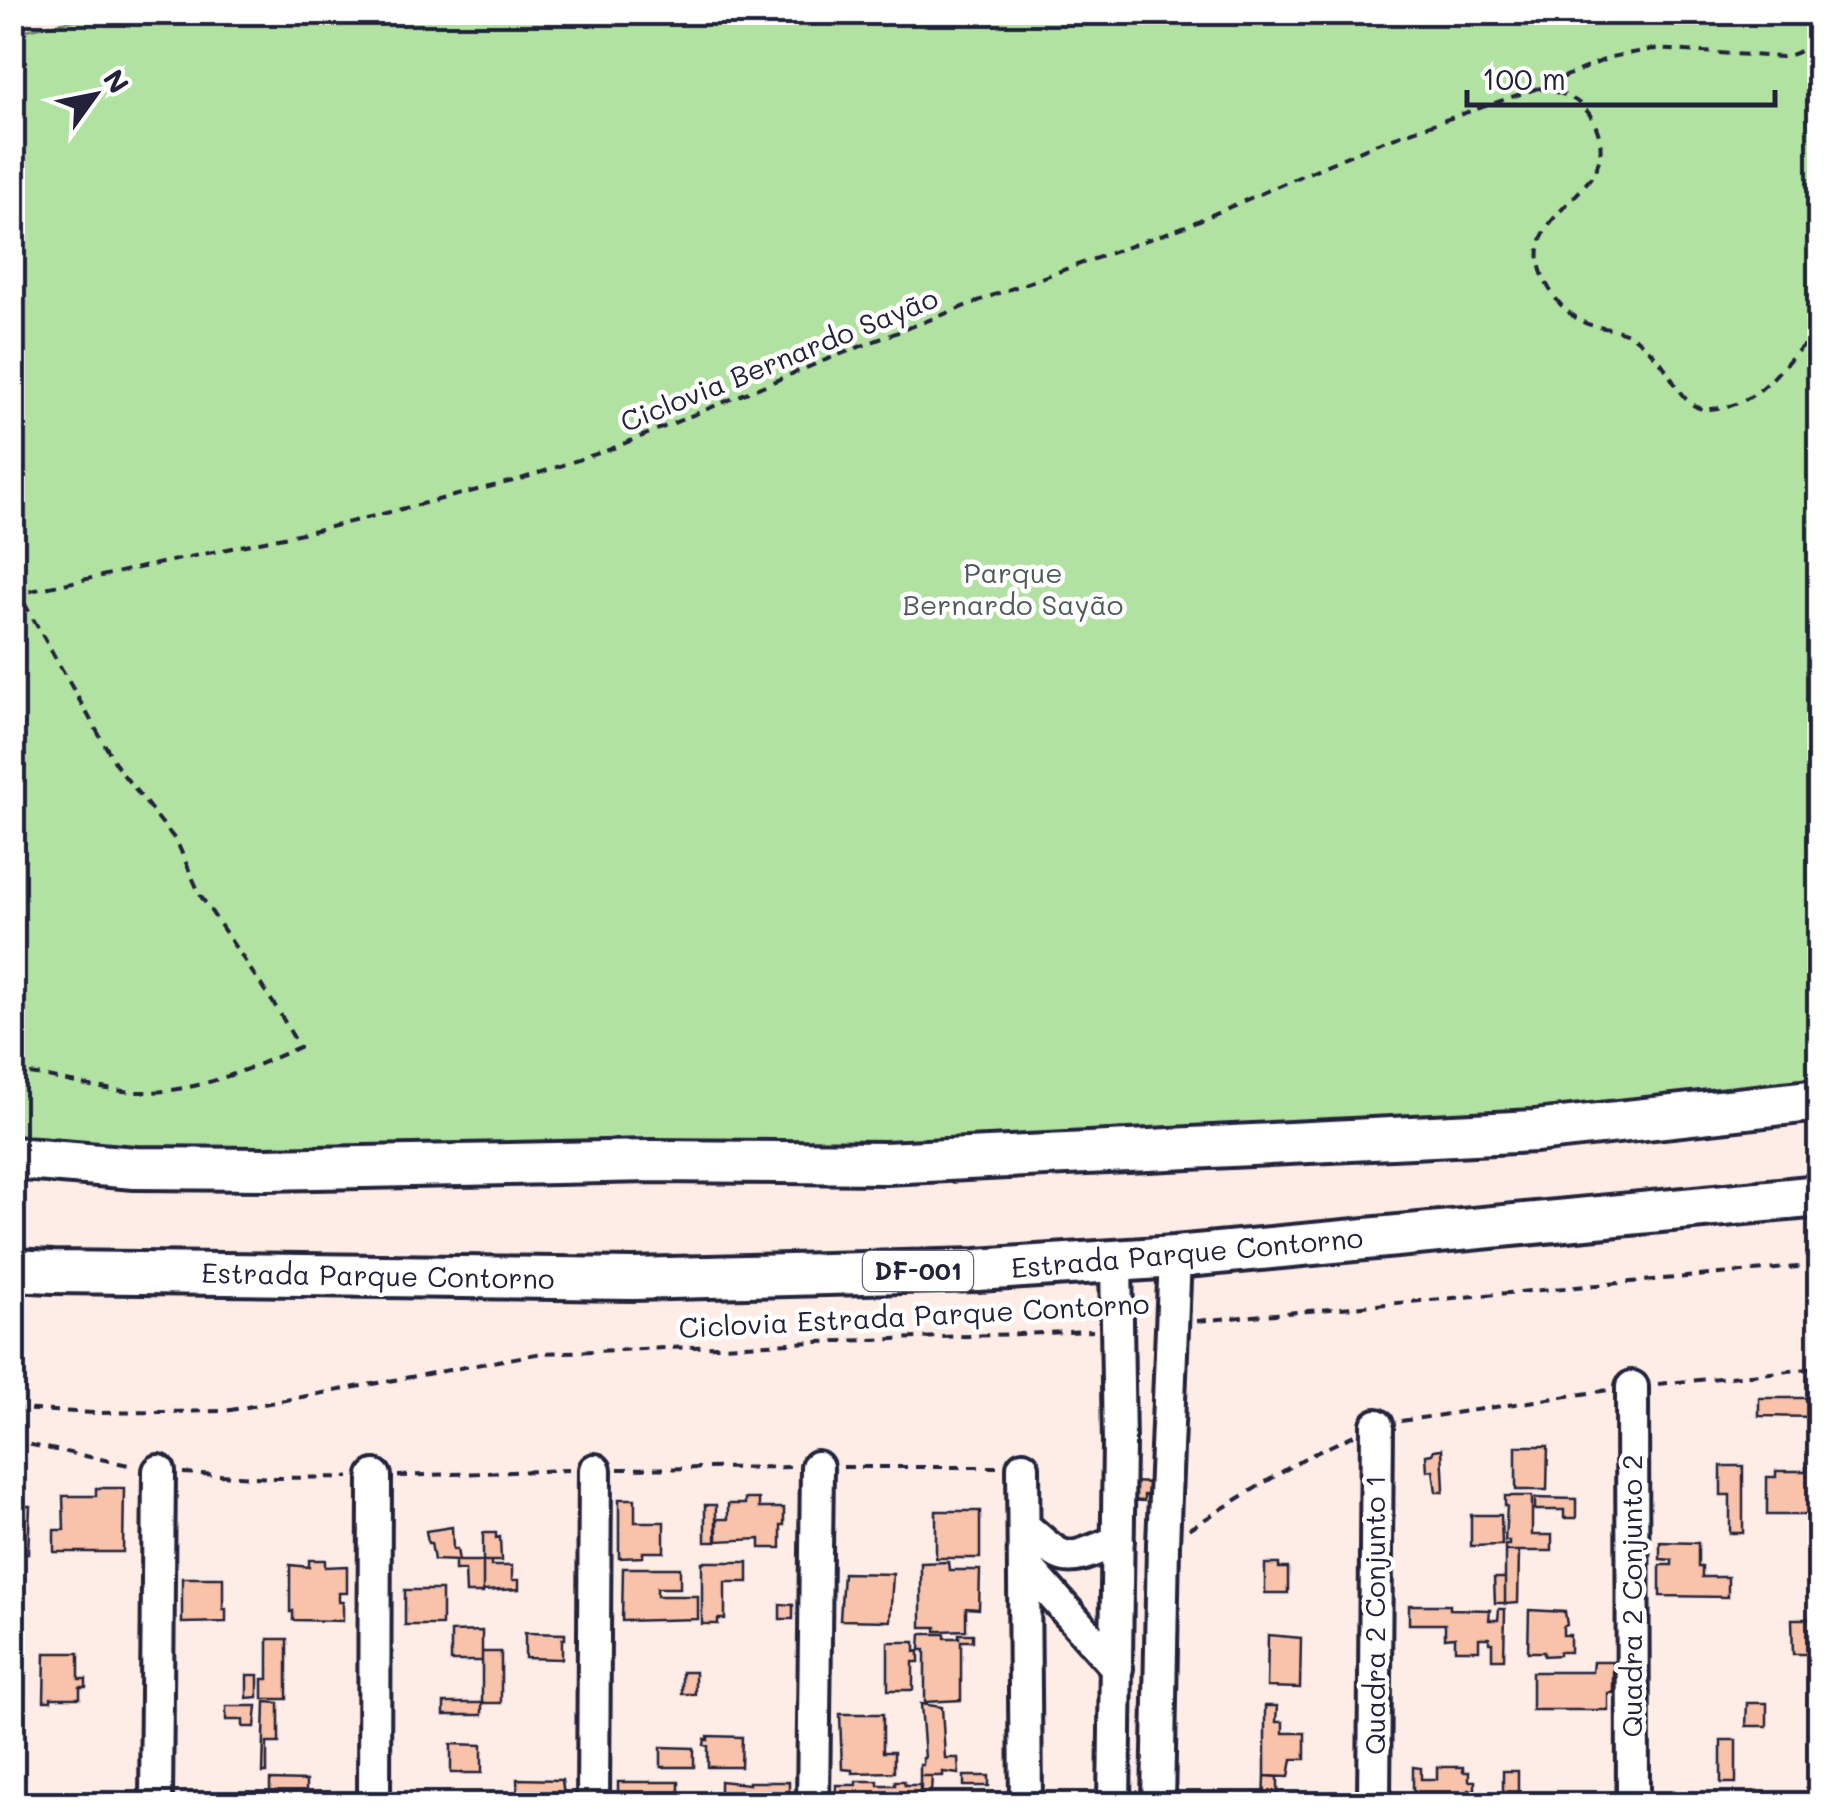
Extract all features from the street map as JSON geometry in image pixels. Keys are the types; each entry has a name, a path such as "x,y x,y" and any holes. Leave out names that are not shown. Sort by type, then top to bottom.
{"main road":[{"path":"22,1162 247,1169 651,1161 886,1163 1534,1130 1820,1100"},
{"name":"Estrada Parque Contorno","path":"12,1270 632,1279 977,1270 1174,1258 1820,1196"},
{"path":"12,1255 53,1272"}],"street":[{"path":"1158,1804 1174,1258"},
{"path":"1114,1804 1119,1444 1116,1261"},
{"name":"Quadra 2 Conjunto 2","path":"1632,1386 1633,1804"},
{"name":"Quadra 2 Conjunto 1","path":"1374,1804 1376,1425"},
{"path":"1119,1444 1167,1444"},
{"path":"813,1804 817,1466"},
{"path":"1023,1467 1026,1804"},
{"path":"593,1804 595,1470"},
{"path":"156,1804 159,1471"},
{"path":"374,1804 376,1476"},
{"path":"1024,1526 1057,1554 1070,1558 1118,1531 1164,1532"},
{"path":"1024,1562 1117,1668"}],"path":[{"path":"12,15 29,12"},
{"name":"Ciclovia Bernardo Sayão","path":"16,594 330,527 521,480 612,449 999,293 1186,226 1375,144 1538,88 1612,56 1653,49 1782,57 1801,52 1820,29"},
{"path":"1538,88 1562,92 1578,101 1591,116 1602,151 1594,176 1542,235 1539,262 1551,291 1565,310 1583,322 1616,329 1635,338 1660,362 1684,397 1701,408 1726,406 1750,398 1820,332"},
{"path":"12,1072 134,1092 178,1090 245,1071 299,1046 200,895 176,842 118,768 16,594"},
{"name":"Ciclovia Estrada Parque Contorno","path":"1172,1324 1820,1265"},
{"name":"Ciclovia Estrada Parque Contorno","path":"12,1409 225,1411 542,1353 1117,1330"},
{"path":"1164,1532 1376,1425 1632,1386 1820,1368"},
{"path":"12,1441 159,1471 274,1478 817,1466 1023,1467"}],"green space":[{"name":"Parque Bernardo Sayão","path":"110,12 1819,13 1819,1092 1183,1157 13,1167 12,33"}],"building":[{"path":"1759,1398 1820,1398 1820,1417 1759,1416"},
{"path":"1516,1446 1548,1446 1547,1490 1516,1490"},
{"path":"1442,1449 1444,1489 1436,1492 1433,1470 1427,1471 1426,1455"},
{"path":"1721,1466 1743,1466 1743,1533 1730,1533 1730,1495 1721,1495"},
{"path":"1820,1466 1817,1515 1767,1515 1767,1477 1776,1477 1776,1471 1806,1471 1806,1467"},
{"path":"1126,1482 1157,1483 1157,1495 1144,1495 1144,1501 1125,1500"},
{"path":"96,1488 124,1488 123,1552 54,1552 54,1530 64,1530 63,1496 96,1496"},
{"path":"1505,1496 1532,1496 1532,1535 1552,1535 1552,1551 1505,1551 1509,1541 1505,1541"},
{"path":"1535,1498 1576,1499 1576,1518 1564,1518 1564,1510 1535,1510"},
{"path":"619,1499 635,1499 635,1522 664,1522 664,1552 619,1558"},
{"path":"745,1499 759,1499 759,1508 784,1508 781,1548 760,1548 760,1539 717,1541 717,1519 728,1519 728,1504 745,1504"},
{"path":"705,1505 716,1505 716,1542 705,1542"},
{"path":"12,1506 30,1506 28,1554 21,1556 12,1556"},
{"path":"936,1511 980,1511 980,1558 936,1558"},
{"path":"1471,1515 1501,1515 1502,1545 1471,1546"},
{"path":"452,1527 453,1549 457,1549 459,1561 434,1560 426,1531"},
{"path":"483,1533 500,1537 501,1561 483,1561"},
{"path":"1660,1542 1698,1543 1702,1577 1728,1577 1728,1597 1660,1596 1660,1565 1672,1565 1672,1560 1660,1559"},
{"path":"1505,1551 1519,1551 1518,1603 1505,1604"},
{"path":"309,1560 325,1560 325,1567 347,1566 347,1593 339,1593 343,1621 293,1620 290,1565 309,1567"},
{"path":"455,1561 483,1561 483,1593 466,1593 465,1570 455,1570"},
{"path":"483,1561 491,1561 491,1566 512,1566 512,1580 519,1580 519,1589 483,1591"},
{"path":"702,1562 748,1562 748,1582 725,1582 725,1619 718,1619 718,1624 702,1624"},
{"path":"948,1562 949,1570 980,1570 979,1609 966,1608 966,1630 921,1627 921,1563"},
{"path":"1265,1564 1288,1568 1288,1593 1265,1593"},
{"path":"623,1568 680,1568 680,1588 657,1588 657,1596 698,1596 698,1619 622,1621"},
{"path":"843,1573 893,1574 890,1621 840,1620"},
{"path":"182,1578 223,1578 226,1622 182,1623"},
{"path":"1494,1578 1505,1578 1505,1603 1495,1603"},
{"path":"405,1590 442,1590 442,1625 405,1625"},
{"path":"780,1604 793,1605 793,1619 780,1619"},
{"path":"1409,1605 1490,1610 1489,1620 1498,1620 1499,1609 1505,1609 1504,1659 1492,1659 1489,1638 1479,1638 1479,1650 1455,1650 1455,1637 1445,1638 1445,1624 1409,1624"},
{"path":"1529,1610 1565,1612 1567,1625 1563,1635 1570,1635 1570,1652 1544,1656 1544,1652 1528,1652"},
{"path":"1792,1619 1820,1619 1820,1654 1793,1654"},
{"path":"482,1631 482,1661 451,1661 451,1632"},
{"path":"525,1633 565,1634 562,1659 525,1658"},
{"path":"921,1634 959,1638 959,1634 973,1634 973,1641 961,1641 961,1700 925,1702 925,1650 920,1650"},
{"path":"1268,1635 1301,1638 1300,1688 1267,1687"},
{"path":"12,1637 19,1637 19,1674 25,1674 25,1694 12,1694"},
{"path":"268,1639 287,1639 287,1699 263,1699 263,1679 268,1679"},
{"path":"888,1642 915,1642 919,1662 913,1662 913,1690 888,1690"},
{"path":"482,1652 501,1652 501,1703 482,1703"},
{"path":"45,1653 79,1653 79,1679 86,1679 86,1687 80,1687 80,1698 44,1701"},
{"path":"1593,1662 1613,1662 1613,1693 1608,1693 1608,1710 1532,1710 1532,1672 1592,1672"},
{"path":"682,1672 695,1672 695,1694 682,1694"},
{"path":"247,1675 258,1675 258,1697 247,1698"},
{"path":"265,1702 279,1703 279,1743 267,1743 267,1773 263,1773"},
{"path":"444,1703 482,1703 482,1715 444,1715"},
{"path":"1747,1703 1767,1703 1767,1726 1746,1726"},
{"path":"921,1704 942,1707 945,1758 958,1758 959,1774 920,1776 925,1758"},
{"path":"226,1706 257,1706 255,1727 243,1727 243,1720 226,1720"},
{"path":"1265,1706 1277,1706 1276,1722 1283,1722 1283,1733 1305,1733 1305,1759 1292,1759 1289,1777 1265,1776"},
{"path":"840,1714 883,1714 883,1752 894,1752 894,1772 852,1773 842,1769"},
{"path":"708,1736 742,1737 741,1767 708,1767 708,1746 704,1745"},
{"path":"1721,1740 1736,1740 1736,1783 1721,1783"},
{"path":"451,1744 482,1745 482,1773 451,1773"},
{"path":"661,1747 694,1748 694,1767 661,1767"},
{"path":"1413,1767 1421,1768 1421,1779 1437,1779 1437,1767 1463,1767 1463,1772 1469,1772 1469,1781 1475,1781 1475,1790 1469,1790 1469,1804 1413,1804 1418,1794 1413,1791"},
{"path":"1503,1771 1518,1771 1518,1804 1503,1804"},
{"path":"920,1776 932,1776 931,1792 920,1792"},
{"path":"964,1776 989,1776 989,1786 964,1786"},
{"path":"1265,1776 1278,1777 1278,1804 1264,1804"},
{"path":"517,1779 562,1780 565,1804 518,1804"},
{"path":"270,1780 306,1781 306,1804 276,1804 276,1794 270,1794"},
{"path":"720,1781 789,1782 789,1804 720,1804"},
{"path":"856,1781 921,1785 920,1804 833,1804 836,1785 856,1785"},
{"path":"618,1782 679,1782 679,1804 618,1801"}]}
